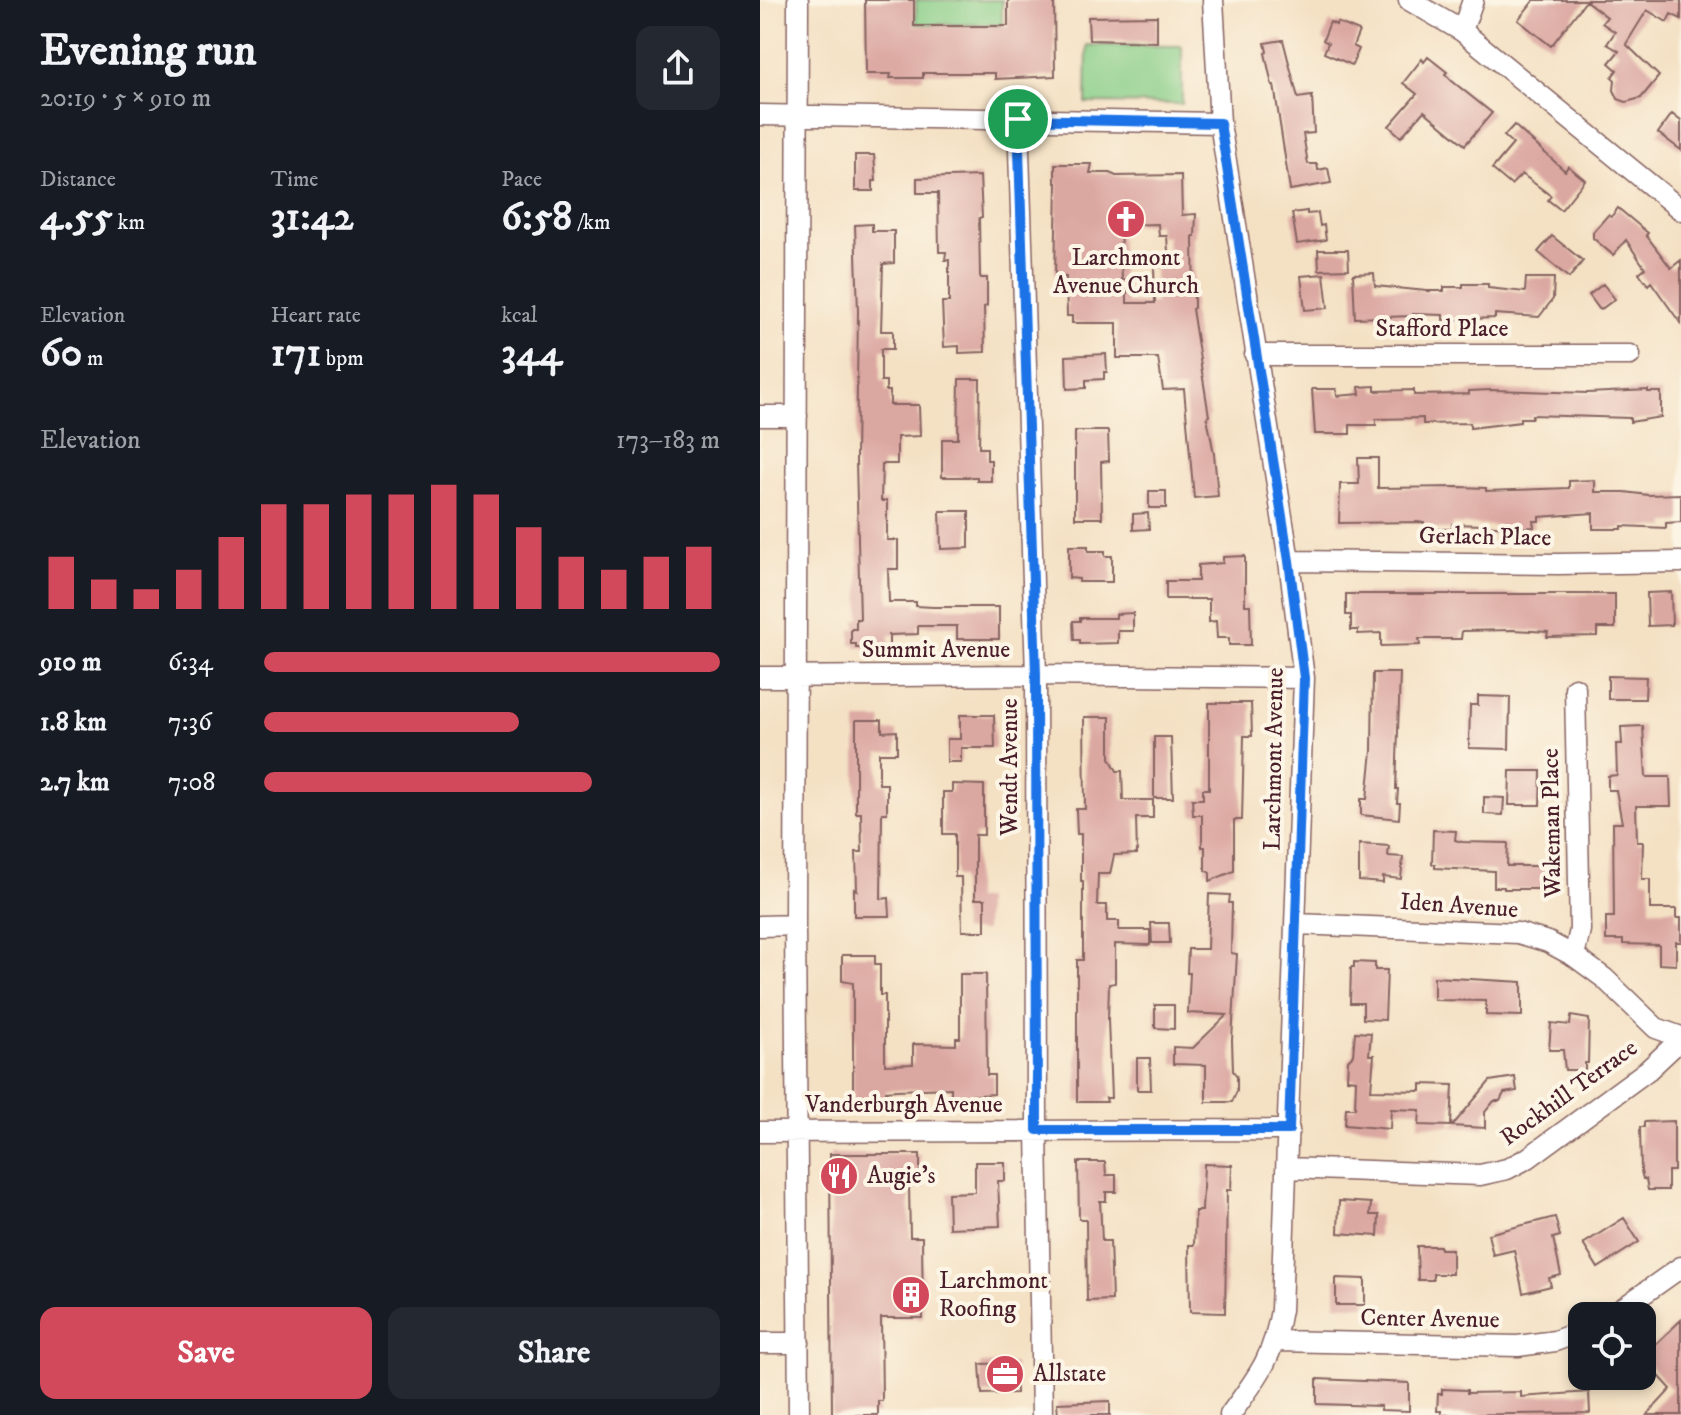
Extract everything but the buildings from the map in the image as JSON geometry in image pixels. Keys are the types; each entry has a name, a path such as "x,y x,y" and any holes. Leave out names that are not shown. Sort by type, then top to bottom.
{"street":[{"path":"798,0 795,925 799,1415"},
{"name":"Larchmont Avenue","path":"1213,0 1220,123 1289,561 1304,678 1281,1310 1276,1341 1266,1363 1230,1415"},
{"path":"1409,0 1462,31 1681,210"},
{"path":"1462,31 1473,0"},
{"path":"760,115 1220,123"},
{"name":"Wendt Avenue","path":"1018,119 1036,675 1037,1130 1042,1415"},
{"name":"Stafford Place","path":"1255,355 1630,355"},
{"path":"760,416 797,416"},
{"name":"Gerlach Place","path":"1289,561 1681,562"},
{"name":"Summit Avenue","path":"760,677 1036,675 1304,678"},
{"name":"Wakeman Place","path":"1574,956 1580,930 1575,688"},
{"name":"Iden Avenue","path":"1297,924 1518,933 1548,942 1574,956 1604,978 1656,1028 1681,1038"},
{"path":"760,926 795,925"},
{"name":"Rockhill Terrace","path":"1287,1168 1480,1175 1507,1169 1568,1131 1648,1070 1681,1038"},
{"name":"Vanderburgh Avenue","path":"760,1132 1289,1130"},
{"path":"1632,1302 1681,1267"},
{"name":"Center Avenue","path":"1276,1341 1518,1346 1568,1336"},
{"path":"760,1343 799,1343"}],"green space":[{"path":"916,0 1002,0 1002,25 916,24"},
{"path":"1087,45 1182,46 1182,104 1086,103"}],"place":[{"name":"Larchmont Avenue Church","path":"1126,219"},
{"name":"Augie's","path":"839,1176"},
{"name":"Larchmont Roofing","path":"911,1295"},
{"name":"Allstate","path":"1005,1374"}],"route":[{"path":"1018,119 1220,123 1289,561 1304,678 1289,1130 1037,1130 1036,675 1018,119"}]}
